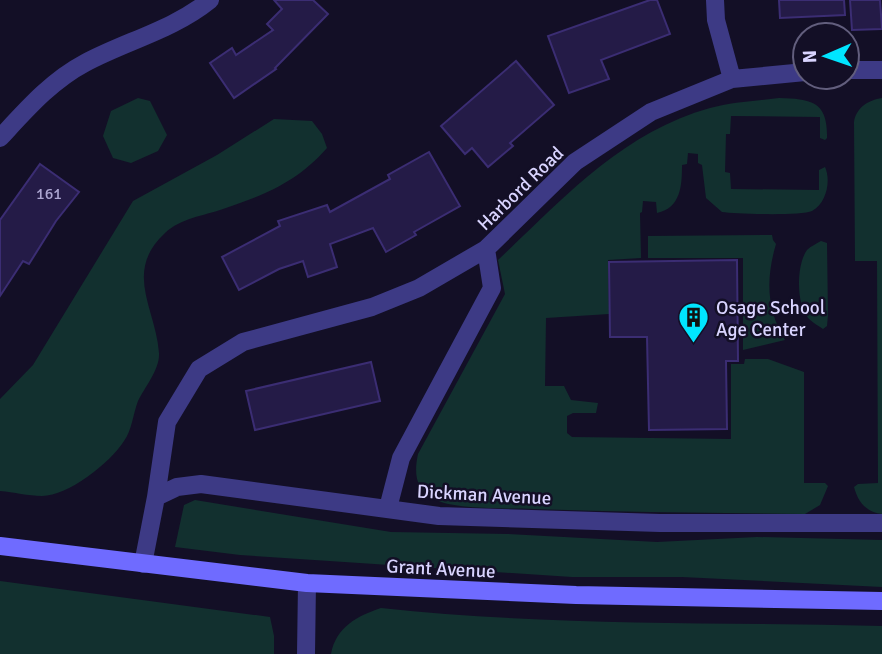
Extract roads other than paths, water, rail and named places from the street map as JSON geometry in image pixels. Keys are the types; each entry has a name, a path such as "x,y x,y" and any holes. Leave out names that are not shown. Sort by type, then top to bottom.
{"main road":[{"name":"Grant Avenue","path":"0,546 307,583 576,595 882,601"}],"street":[{"path":"0,138 40,95 84,63 140,39 210,0"},
{"path":"715,0 716,20 732,79"},
{"path":"861,71 882,70"},
{"name":"Harbord Road","path":"388,508 401,458 492,288 486,249 575,162 652,112 732,79 791,73"},
{"path":"143,564 167,422 199,369 243,342 372,307 419,288 486,249"},
{"name":"Dickman Avenue","path":"156,497 177,487 201,484 439,516 660,523 882,523"},
{"path":"306,654 307,583"}],"place":[{"name":"Osage School Age Center","path":"693,345"}]}
